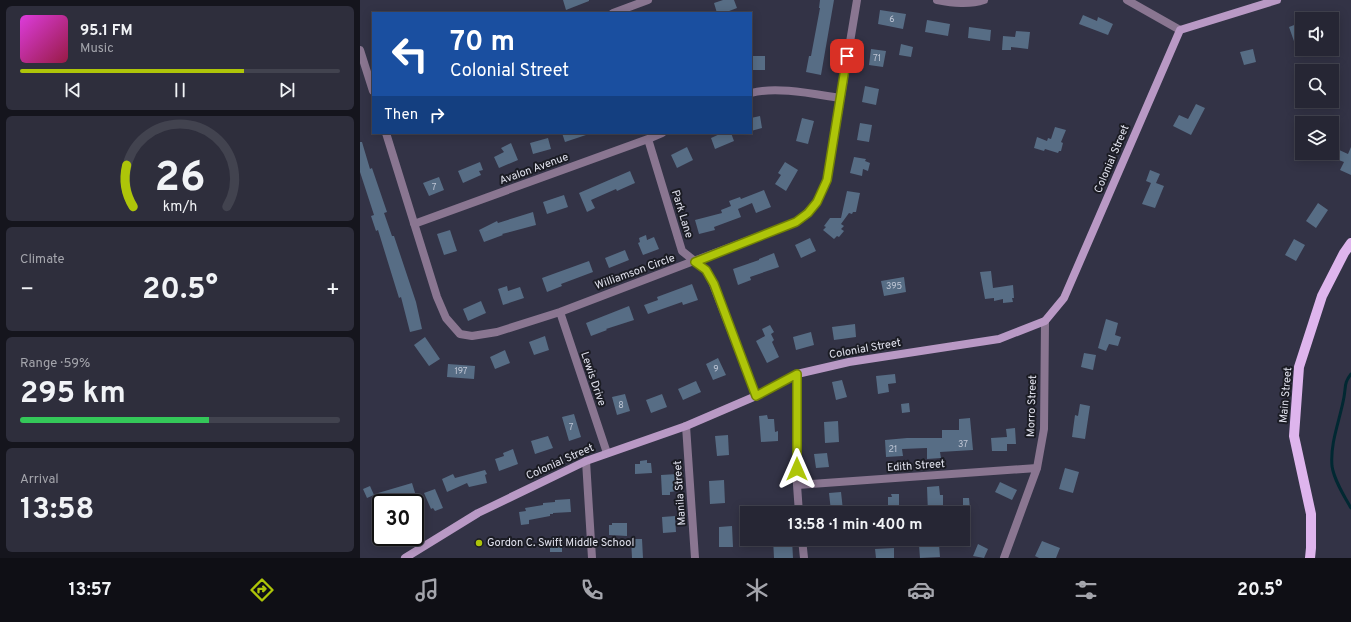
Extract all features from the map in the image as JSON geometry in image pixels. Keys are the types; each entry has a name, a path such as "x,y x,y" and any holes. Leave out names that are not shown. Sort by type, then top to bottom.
{"main road":[{"name":"Main Street","path":"1310,558 1311,514 1294,436 1299,368 1322,296 1344,253 1351,243"}],"street":[{"path":"616,12 648,0"},
{"name":"Williamson Circle","path":"386,134 437,297 446,318 460,334 472,336 497,332 560,312 695,262 796,222 808,213 817,202 827,180 857,0"},
{"path":"937,0 964,3 984,0"},
{"path":"1127,0 1180,30 1277,0"},
{"name":"Colonial Street","path":"405,558 478,512 586,461 686,426 756,396 797,374 849,362 999,340 1045,322 1064,298 1180,30"},
{"path":"360,50 372,88"},
{"path":"752,93 758,91 792,91 840,98"},
{"name":"Avalon Avenue","path":"414,224 660,134"},
{"name":"Park Lane","path":"648,139 682,251 706,270 714,284 756,396"},
{"name":"Lewis Drive","path":"560,312 607,453"},
{"name":"Morro Street","path":"1004,558 1037,468 1044,429 1045,322"},
{"path":"797,374 796,485 799,506"},
{"name":"Manila Street","path":"686,426 695,558"},
{"path":"586,461 592,558"},
{"name":"Edith Street","path":"796,485 1037,468"},
{"path":"803,546 804,558"}],"building":[{"path":"563,0 589,0 589,1 566,10"},
{"path":"723,0 734,0 737,8 727,12 717,12 714,3"},
{"path":"820,0 834,0 821,75 806,72 809,56 811,56 820,8"},
{"path":"880,10 906,14 903,29 878,24"},
{"path":"1083,15 1097,21 1098,17 1113,24 1108,35 1079,24"},
{"path":"927,20 950,24 948,36 925,32"},
{"path":"1295,25 1295,44 1289,27"},
{"path":"969,27 991,30 990,41 968,38"},
{"path":"1016,31 1030,32 1028,49 1011,47 1011,50 1002,50 1003,36 1015,37"},
{"path":"901,44 913,47 911,57 899,55"},
{"path":"871,49 886,51 883,67 869,65"},
{"path":"1253,49 1256,62 1244,65 1240,52"},
{"path":"752,56 765,56 765,70 752,70"},
{"path":"865,86 879,89 876,105 862,102"},
{"path":"1196,104 1205,108 1191,135 1173,126 1179,115 1188,119"},
{"path":"760,116 762,128 752,131 752,118"},
{"path":"802,118 814,121 808,144 796,141"},
{"path":"860,123 872,125 869,142 857,140"},
{"path":"1055,127 1066,130 1061,142 1063,143 1061,151 1058,153 1045,149 1044,151 1034,148 1037,137 1047,141 1048,138 1051,139"},
{"path":"562,134 589,134 565,142"},
{"path":"720,134 731,134 734,141 715,149 711,138"},
{"path":"548,138 551,149 533,154 530,143"},
{"path":"360,142 362,142 370,169 372,168 387,212 384,213 392,236 394,236 416,302 422,329 410,332 401,297 399,298 378,230 376,231 371,216 374,215 360,172"},
{"path":"511,143 518,160 499,168 494,157 504,152 501,148"},
{"path":"687,147 693,160 677,168 671,155"},
{"path":"1351,147 1351,175 1340,170 1344,162 1338,160 1339,150 1348,154"},
{"path":"854,157 866,159 865,161 870,163 868,171 863,169 862,176 850,173"},
{"path":"480,162 483,170 479,171 481,175 463,183 458,171"},
{"path":"785,162 798,170 786,191 775,184 781,175 778,173"},
{"path":"1150,170 1160,174 1156,183 1164,186 1155,208 1142,204 1151,183 1146,181"},
{"path":"630,171 635,183 617,191 616,189 591,200 595,208 587,212 579,193"},
{"path":"439,177 444,190 429,196 423,183"},
{"path":"764,190 771,207 756,213 752,203 738,209 741,217 714,227 715,230 699,234 695,220 722,213 721,210 731,206 729,201 740,197 741,199"},
{"path":"847,191 860,193 856,212 853,212 852,214 849,213 841,224 844,226 841,229 844,231 839,237 837,236 834,239 823,230 826,227 824,226 830,218 841,218"},
{"path":"564,195 568,207 547,214 543,202"},
{"path":"1318,203 1328,210 1316,228 1306,221"},
{"path":"533,212 536,225 502,234 503,235 484,242 479,230 497,221 498,223"},
{"path":"450,230 457,251 444,255 437,234"},
{"path":"646,235 647,240 654,237 659,249 643,255 638,243 640,242 639,238"},
{"path":"810,238 816,251 801,258 795,245"},
{"path":"1294,239 1305,245 1296,261 1285,255"},
{"path":"625,250 629,260 609,268 605,258"},
{"path":"774,253 779,267 750,277 751,280 738,285 733,269"},
{"path":"589,261 593,272 561,284 562,286 547,292 542,278"},
{"path":"991,271 993,288 1013,285 1013,302 1003,303 1003,299 994,301 994,298 985,299 980,272"},
{"path":"904,277 906,292 884,296 881,281"},
{"path":"692,284 698,300 683,305 682,302 648,314 644,305 658,300 657,297"},
{"path":"507,286 508,291 520,287 524,298 503,305 498,289"},
{"path":"481,301 486,313 468,321 463,309"},
{"path":"629,306 634,320 606,329 607,330 591,336 586,323"},
{"path":"1106,319 1118,323 1115,335 1121,337 1118,346 1109,344 1106,351 1098,348"},
{"path":"855,324 856,337 834,340 832,327"},
{"path":"770,325 774,332 771,334 774,340 772,342 779,357 767,363 756,341 765,336 762,329"},
{"path":"811,332 814,345 796,350 793,337"},
{"path":"545,336 549,350 534,355 529,342"},
{"path":"425,337 440,359 429,366 414,345"},
{"path":"505,350 510,363 495,369 490,357"},
{"path":"1084,353 1096,355 1093,370 1081,367"},
{"path":"718,358 726,375 713,380 706,364"},
{"path":"448,364 475,366 474,379 447,377"},
{"path":"895,374 896,383 888,384 889,392 878,394 876,376"},
{"path":"842,380 847,397 836,400 832,382"},
{"path":"696,381 701,392 683,400 678,389"},
{"path":"625,394 630,411 617,415 612,397"},
{"path":"662,394 667,407 651,413 646,400"},
{"path":"909,403 910,412 902,413 901,404"},
{"path":"1080,404 1090,406 1085,439 1072,437 1075,415 1078,416"},
{"path":"574,414 581,437 569,441 562,417"},
{"path":"767,415 768,419 774,419 775,432 778,431 778,441 761,442 759,416"},
{"path":"970,418 973,450 940,452 941,458 927,459 927,448 902,449 903,456 886,457 885,440 907,438 942,438 942,430 959,430 959,419"},
{"path":"838,421 839,442 825,443 824,422"},
{"path":"1015,428 1016,444 1007,444 1007,451 992,451 991,438 1007,437 1006,429"},
{"path":"728,435 729,455 717,456 715,436"},
{"path":"548,436 553,448 535,454 531,441"},
{"path":"513,449 518,464 499,471 495,459 504,456 503,453"},
{"path":"827,453 829,467 816,468 814,454"},
{"path":"647,460 647,463 651,463 652,473 635,474 635,464 640,464 640,461"},
{"path":"1065,468 1079,472 1073,493 1059,489"},
{"path":"485,470 487,474 485,475 487,483 469,487 467,483 447,492 442,479 453,474 455,478"},
{"path":"677,474 677,491 670,492 670,495 662,495 661,475"},
{"path":"724,480 725,503 710,504 709,481"},
{"path":"1000,482 1017,490 1012,500 995,492"},
{"path":"412,483 415,494 378,494"},
{"path":"370,486 374,494 367,498 363,489"},
{"path":"939,486 940,495 943,495 943,506 928,506 927,487"},
{"path":"435,489 443,508 435,511 433,508 431,509 424,493"},
{"path":"841,492 843,506 830,506 829,493"},
{"path":"891,494 899,494 899,506 888,506 888,497 892,497"},
{"path":"963,498 969,498 970,506 963,506"},
{"path":"570,499 571,512 553,513 550,514 550,516 529,520 529,524 521,525 519,512 526,511 525,508 543,505 543,503 555,502 555,500"},
{"path":"675,516 676,532 663,533 662,517"},
{"path":"612,523 627,523 627,536 609,535 609,525 612,525"},
{"path":"732,526 733,547 719,547 719,527"},
{"path":"559,537 559,540 562,540 562,552 550,552 550,538"},
{"path":"631,539 642,539 643,558 632,558"},
{"path":"1042,541 1060,548 1056,558 1039,558 1035,556"},
{"path":"978,544 988,549 984,558 973,556"},
{"path":"773,546 792,546 793,558 774,558"},
{"path":"919,546 939,546 940,557 920,558"},
{"path":"894,548 894,558 876,558 875,549"}],"waterway":[{"path":"1351,374 1347,380 1332,448 1332,466 1335,477 1351,508"}],"place":[{"name":"Gordon C. Swift Middle School","path":"479,543"}],"route":[{"path":"797,469 797,374 756,396 714,284 706,270 695,262 796,222 808,213 817,202 827,180 847,56"}]}
